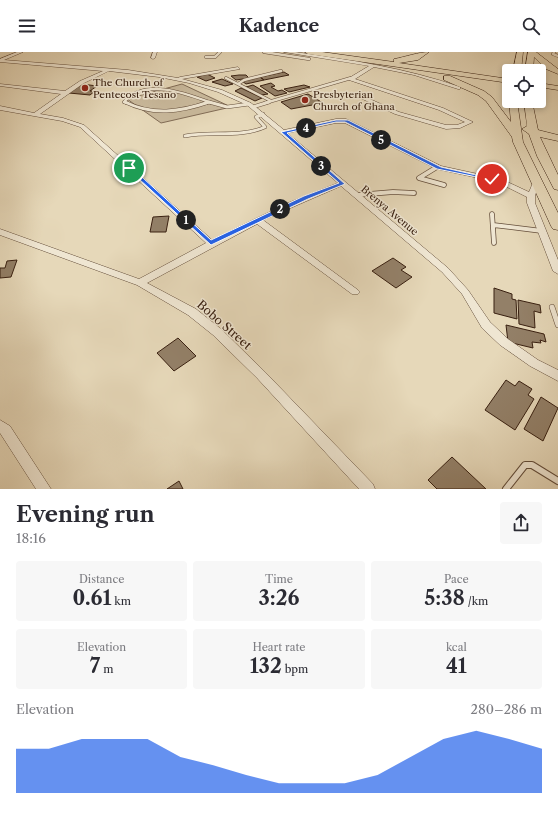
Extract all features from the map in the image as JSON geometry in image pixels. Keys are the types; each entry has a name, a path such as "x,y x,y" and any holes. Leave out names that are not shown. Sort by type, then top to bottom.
{"highway":[{"path":"331,52 393,63 500,78"},
{"path":"510,52 531,54 558,72"},
{"path":"518,64 520,53"},
{"path":"393,63 430,54"},
{"path":"530,64 531,54"},
{"path":"308,55 453,69 500,78"},
{"path":"393,63 445,77 481,93 494,105 516,135"},
{"path":"440,63 453,69"},
{"path":"514,108 516,135 520,148 537,180 558,226"},
{"path":"520,108 525,127 533,132 558,138"},
{"path":"529,108 533,132 544,160 558,186"},
{"path":"533,108 543,125 558,133"}],"street":[{"path":"0,60 21,52"},
{"path":"153,58 155,52"},
{"path":"286,52 296,55 413,72 458,88"},
{"name":"Brenya Avenue","path":"0,60 108,70 179,79 219,90 251,106 263,114 445,270 465,292 486,325 504,342 534,363 558,376"},
{"path":"351,78 373,65"},
{"path":"179,79 238,68"},
{"path":"36,114 86,80 108,70"},
{"path":"351,78 426,104 470,122 451,128 410,112 360,97"},
{"path":"0,85 65,93"},
{"path":"368,100 393,93"},
{"path":"410,112 426,104"},
{"path":"0,108 36,114 74,123 88,131 211,243"},
{"path":"284,132 342,120 351,123 437,167 499,180 531,196"},
{"path":"537,180 531,196 531,203 558,271"},
{"path":"140,283 211,243 257,220 306,198 343,184"},
{"path":"257,220 355,292"},
{"name":"Bobo Street","path":"0,232 140,283 192,312 217,332 260,375 368,489"},
{"path":"0,426 6,430 44,489"}],"lane":[{"path":"206,57 215,57 220,52"},
{"path":"264,52 308,55"},
{"path":"554,52 554,54 558,56"},
{"path":"238,84 244,80 281,71"},
{"path":"226,78 271,101"},
{"path":"210,102 186,109 156,113 134,108 124,102 127,96 137,92 160,89 188,94 210,102 219,106 251,106 351,78"},
{"path":"185,136 202,133 254,132 262,130 265,127 256,117 263,114"},
{"path":"437,167 419,178 444,185"},
{"path":"357,195 393,192 414,193"},
{"path":"492,214 494,243"},
{"path":"493,225 542,231"},
{"path":"552,307 558,325"},
{"path":"506,489 525,465 532,465 558,481"}],"shaded area":[{"path":"182,84 231,107 161,123 127,99"}],"building":[{"path":"284,72 289,75 264,80 260,77"},
{"path":"207,74 215,78 206,81 197,77"},
{"path":"246,75 249,78 236,80 231,76"},
{"path":"260,77 264,80 246,84 242,81"},
{"path":"222,79 233,84 225,86 212,82"},
{"path":"271,83 275,86 271,87 278,91 282,90 287,93 275,96 260,86"},
{"name":"The Church of Pentecost Tesano","path":"82,84 97,86 90,91 95,91 90,95 69,93"},
{"path":"253,85 268,94 261,95 246,87"},
{"path":"304,85 310,87 289,92 284,89"},
{"path":"241,88 262,98 255,101 235,91"},
{"name":"Presbyterian Church of Ghana","path":"308,94 323,103 291,109 281,102"},
{"path":"169,216 166,232 150,232 153,217"},
{"path":"393,258 406,267 401,270 412,277 396,288 372,271"},
{"path":"17,260 11,277 0,278 0,268 5,268 7,261"},
{"path":"494,288 512,294 512,299 516,300 517,319 494,313"},
{"path":"518,300 540,305 541,313 534,311 535,328 519,324"},
{"path":"506,325 544,334 546,342 540,340 541,343 532,342 533,348 508,342"},
{"path":"178,338 196,356 174,371 157,353"},
{"path":"506,380 515,386 519,381 532,389 528,395 534,399 515,430 485,410"},
{"path":"541,397 558,408 543,441 524,429"},
{"path":"452,457 486,489 437,489 428,480"},
{"path":"179,481 183,489 167,489"}],"place":[{"name":"The Church of Pentecost Tesano","path":"85,88"},
{"name":"Presbyterian Church of Ghana","path":"305,100"}],"route":[{"path":"129,168 211,243 306,198 343,184 284,132 342,120 351,123 381,140 439,168 492,179"}]}
